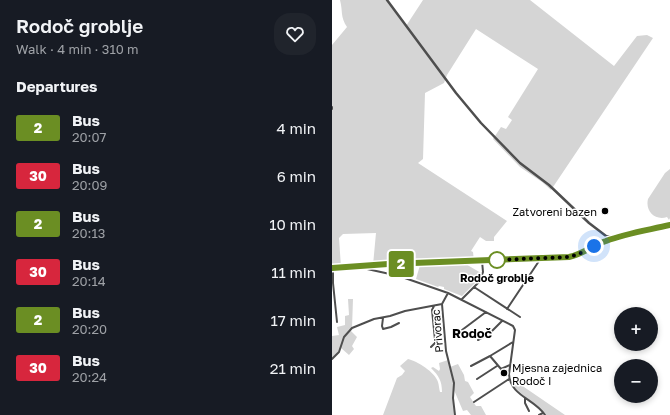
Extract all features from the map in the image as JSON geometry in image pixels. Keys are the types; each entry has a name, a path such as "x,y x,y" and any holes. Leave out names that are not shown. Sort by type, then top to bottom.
{"street":[{"path":"387,0 456,93 481,123 520,163 549,185 600,232 606,236 621,236"},
{"path":"337,322 332,268 574,256 606,241 621,236 670,225"},
{"path":"600,232 606,241"},
{"path":"606,236 606,241"},
{"path":"594,247 603,246"},
{"path":"507,309 541,258"},
{"path":"462,299 480,281 482,276 482,260"},
{"path":"357,266 399,276 448,293 513,326 515,329 509,379 512,386 544,414"},
{"path":"474,287 520,317"},
{"name":"Privorac","path":"448,293 442,304 446,352 454,383 453,398 456,415"},
{"path":"332,359 339,352 344,337 352,328 374,319 442,304"},
{"path":"431,347 435,343 432,310 434,305"},
{"path":"462,330 486,312"},
{"path":"384,317 383,328 391,327 399,323"},
{"path":"478,340 489,334 502,321"},
{"path":"471,366 514,341"},
{"path":"490,356 497,366 502,369 510,365"},
{"path":"477,379 497,366"},
{"path":"474,402 509,379"},
{"path":"525,398 525,403 529,411"},
{"path":"539,415 544,414"}],"shaded area":[{"path":"340,0 387,0 406,26 423,0 530,0 614,66 637,36 647,35 653,38 551,190 520,167 493,139 501,127 506,129 512,120 508,117 538,69 476,29 447,75 444,83 425,93 423,159 418,163 507,221 494,237 494,241 486,241 480,237 471,251 473,252 474,261 373,265 376,233 343,234 339,238 341,267 332,268 332,45 347,27 342,17"},
{"path":"670,169 669,220 667,217 659,218 652,214 647,203 648,199 665,173"},
{"path":"464,263 481,273 481,277 462,296 444,289 444,287 438,287 416,279 420,265"},
{"path":"348,299 353,299 352,328 350,330 357,337 352,346 354,349 349,355 341,348 332,359 332,336 339,335 337,327 345,325 345,316 349,315"},
{"path":"408,359 421,365 433,374 438,382 440,392 442,392 441,382 431,368 433,367 439,371 439,363 448,360 450,367 458,364 464,375 465,381 468,382 474,393 470,397 476,406 481,406 486,415 471,415 467,410 463,411 454,390 453,398 455,415 383,415 397,378 405,371 400,366"},
{"path":"514,377 524,387 565,415 545,415 513,386"}],"bus line":[{"name":"2","path":"332,268 388,264 569,257 579,254 604,241 670,225"}],"place":[{"name":"Zatvoreni bazen","path":"605,211"},
{"name":"Rodoč groblje","path":"497,260"},
{"name":"Mjesna zajednica Rodoč I","path":"504,373"}],"district":[{"name":"Rodoč","path":"472,333"}],"route":[{"path":"497,260 569,257 579,254 594,246"}]}
